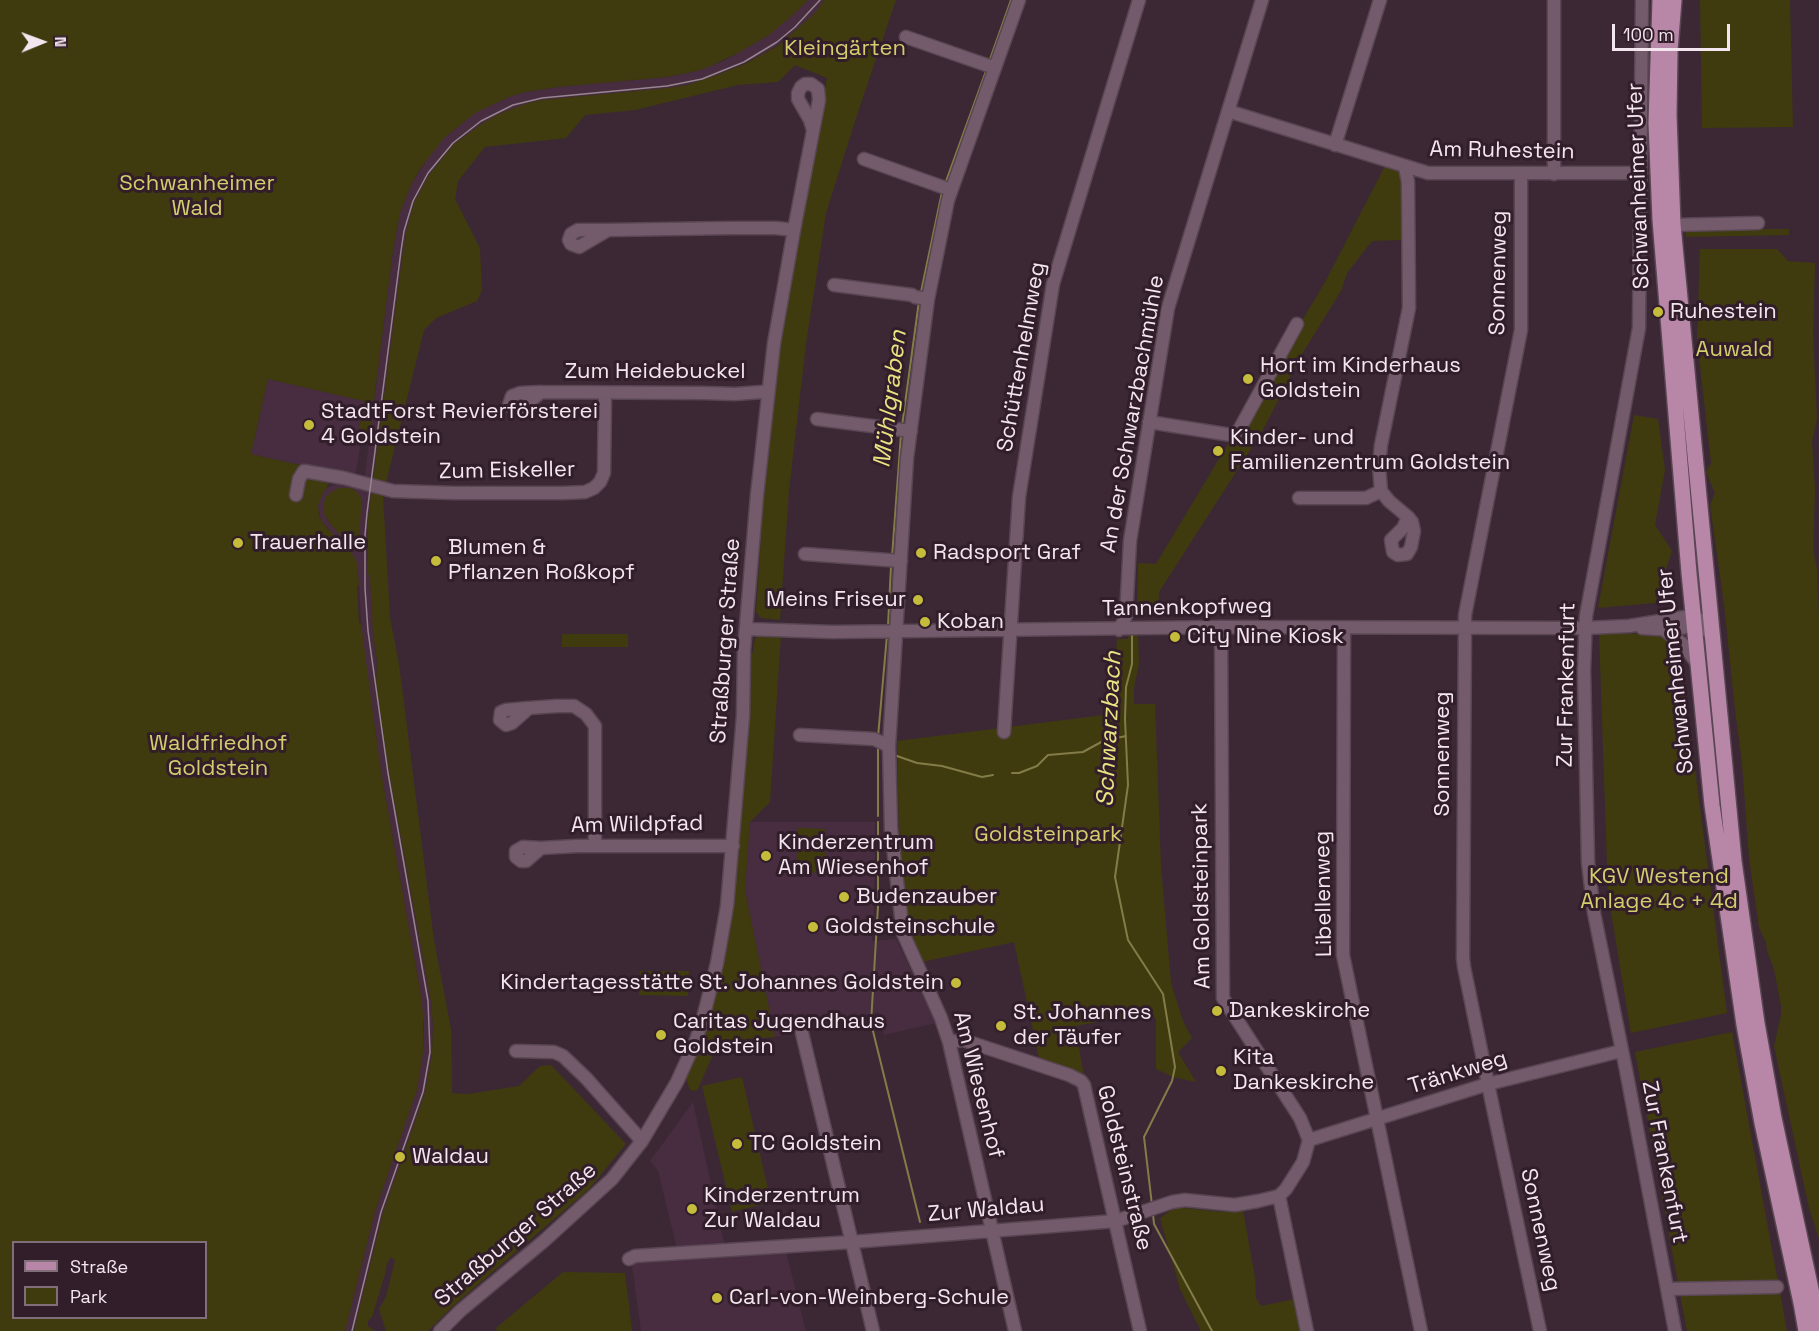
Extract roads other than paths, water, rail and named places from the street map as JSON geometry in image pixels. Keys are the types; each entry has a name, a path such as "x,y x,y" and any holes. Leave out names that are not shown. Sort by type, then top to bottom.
{"main road":[{"name":"Schwanheimer Ufer","path":"1660,0 1656,103 1658,181 1689,573 1714,816 1744,1024 1762,1123 1806,1331"},
{"name":"Schwanheimer Ufer","path":"1674,0 1669,115 1673,225 1734,861 1755,1012 1774,1118 1819,1326"}],"street":[{"name":"Am Wiesenhof","path":"1015,1331 949,1042 941,1018 903,933 891,829 889,746 897,630 895,560 907,458 905,431 922,298 946,188 989,66 1019,0"},
{"name":"Schüttenhelmweg","path":"1004,732 1019,497 1053,284 1139,0"},
{"name":"An der Schwarzbachmühle","path":"1119,630 1126,616 1130,541 1168,308 1262,0"},
{"path":"1335,145 1380,0"},
{"path":"1554,0 1554,174"},
{"name":"Zur Frankenfurt","path":"1642,0 1639,328 1585,628 1588,862 1594,913 1675,1331"},
{"path":"906,38 989,66"},
{"name":"Am Ruhestein","path":"1228,111 1428,173 1641,174"},
{"name":"Straßburger Straße","path":"440,1331 460,1311 601,1191 642,1141 677,1082 704,1018 723,934 733,846 743,716 742,668 774,343 813,130"},
{"path":"864,159 946,188"},
{"path":"1406,167 1409,308 1381,445 1379,466 1381,492 1408,517"},
{"name":"Sonnenweg","path":"1521,174 1521,330 1465,615 1463,958 1540,1331"},
{"path":"1673,225 1758,223"},
{"path":"608,230 776,228 794,230"},
{"path":"834,285 922,298"},
{"path":"1149,422 1231,435 1239,430 1297,324"},
{"name":"Zum Heidebuckel","path":"542,392 768,393"},
{"name":"Zum Eiskeller","path":"296,495 299,479 304,471 344,477 393,491 585,492 600,482 604,473 605,393"},
{"path":"817,419 905,431"},
{"path":"1299,498 1366,498 1381,492"},
{"path":"805,555 895,560"},
{"path":"1673,618 1683,605 1689,573"},
{"path":"1708,598 1706,607 1695,620 1713,637"},
{"name":"Tannenkopfweg","path":"746,629 833,632 1221,627 1585,628 1629,626 1673,618 1695,620"},
{"name":"Tannenkopfweg","path":"1629,626 1664,630 1683,628 1695,620"},
{"name":"Am Goldsteinpark","path":"1221,627 1223,998 1300,1118 1308,1140"},
{"name":"Libellenweg","path":"1344,628 1343,955 1421,1331"},
{"path":"1664,630 1683,644 1698,665"},
{"path":"529,708 574,706 586,714 595,726 595,846"},
{"path":"800,735 874,739 889,746"},
{"name":"Am Wildpfad","path":"542,848 733,846"},
{"path":"802,1033 873,1331"},
{"name":"Goldsteinstraße","path":"949,1042 963,1040 1069,1075 1081,1081 1087,1090 1140,1331"},
{"path":"516,1051 554,1052 563,1056 586,1078 642,1141"},
{"name":"Tränkweg","path":"1308,1140 1488,1084 1621,1051"},
{"path":"1307,1331 1279,1196 1303,1162 1308,1140"},
{"name":"Zur Waldau","path":"629,1259 635,1256 1116,1221 1172,1202 1185,1200 1235,1205 1279,1196"},
{"path":"1667,1289 1777,1287"}],"waterway":[{"name":"Mühlgraben","path":"989,62 1011,0"},
{"name":"Mühlgraben","path":"945,184 986,71"},
{"name":"Mühlgraben","path":"921,292 942,192"},
{"name":"Mühlgraben","path":"902,426 919,301"},
{"name":"Mühlgraben","path":"892,557 901,434"},
{"name":"Mühlgraben","path":"888,626 891,566"},
{"name":"Schwarzbach","path":"1132,633 1132,664 1126,687 1125,719 1128,785 1115,877 1128,940 1163,994 1175,1067 1172,1081 1144,1137 1152,1205"},
{"name":"Mühlgraben","path":"878,737 887,635"},
{"path":"1012,773 1019,773 1037,766 1048,755 1083,752 1103,741 1126,736"},
{"name":"Mühlgraben","path":"878,745 878,816"},
{"path":"897,756 917,763 942,766 982,777 993,775"},
{"name":"Mühlgraben","path":"878,822 878,906 871,1023 920,1222"},
{"name":"Schwarzbach","path":"1153,1214 1154,1224 1212,1331"}],"tram line":[{"path":"352,1331 381,1212 423,1092 430,1052 428,1001 388,773 368,631 365,588 367,513 401,251 413,201 428,173 453,143 481,121 513,105 542,98 667,86 702,79 744,62 777,42 795,27 820,0"}],"place":[{"name":"Ruhestein","path":"1658,312"},
{"name":"Hort im Kinderhaus Goldstein","path":"1248,379"},
{"name":"StadtForst Revierförsterei 4 Goldstein","path":"309,425"},
{"name":"Kinder- und Familienzentrum Goldstein","path":"1218,451"},
{"name":"Trauerhalle","path":"238,543"},
{"name":"Radsport Graf","path":"921,553"},
{"name":"Blumen & Pflanzen Roßkopf","path":"436,561"},
{"name":"Meins Friseur","path":"918,600"},
{"name":"Koban","path":"925,622"},
{"name":"City Nine Kiosk","path":"1175,637"},
{"name":"Kinderzentrum Am Wiesenhof","path":"766,856"},
{"name":"Budenzauber","path":"844,897"},
{"name":"Goldsteinschule","path":"813,927"},
{"name":"Kindertagesstätte St. Johannes Goldstein","path":"956,983"},
{"name":"Dankeskirche","path":"1217,1011"},
{"name":"St. Johannes der Täufer","path":"1001,1026"},
{"name":"Caritas Jugendhaus Goldstein","path":"661,1035"},
{"name":"Kita Dankeskirche","path":"1221,1071"},
{"name":"TC Goldstein","path":"737,1144"},
{"name":"Waldau","path":"400,1157"},
{"name":"Kinderzentrum Zur Waldau","path":"692,1209"},
{"name":"Carl-von-Weinberg-Schule","path":"717,1298"}],"park label":[{"name":"Kleingärten","path":"845,49"},
{"name":"Schwanheimer Wald","path":"197,196"},
{"name":"Auwald","path":"1734,350"},
{"name":"Waldfriedhof Goldstein","path":"218,756"},
{"name":"Goldsteinpark","path":"1048,835"},
{"name":"KGV Westend Anlage 4c + 4d","path":"1659,890"}]}
